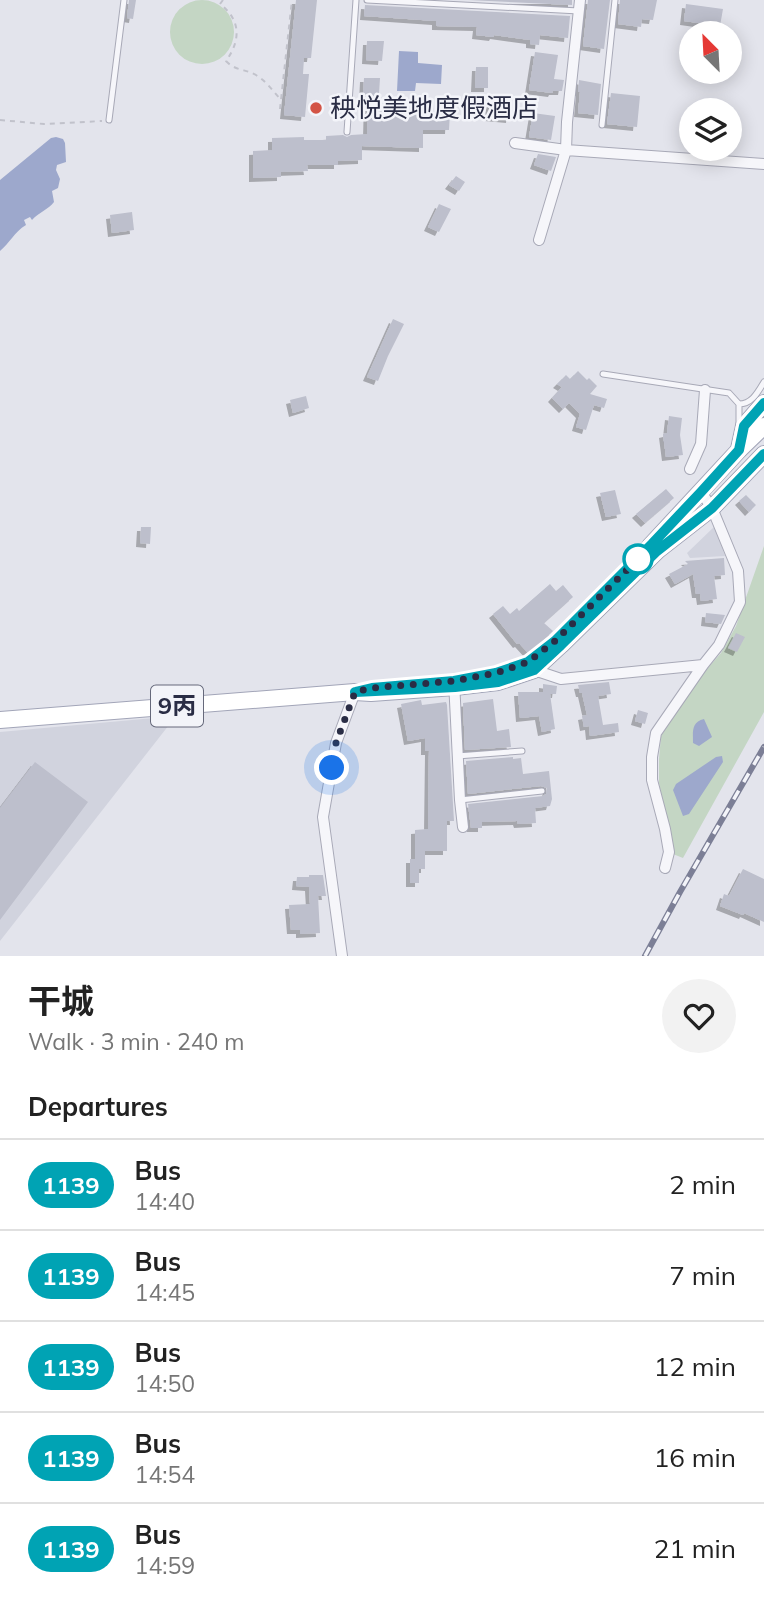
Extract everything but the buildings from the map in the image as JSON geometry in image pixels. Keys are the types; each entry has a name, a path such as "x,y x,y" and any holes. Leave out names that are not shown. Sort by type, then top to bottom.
{"main road":[{"path":"739,450 744,426 764,403"},
{"name":"9丙","path":"531,666 764,426"},
{"name":"9丙","path":"0,720 498,682 531,666 561,645 657,551 712,508 763,455"}],"street":[{"path":"540,240 566,150 580,6"},
{"path":"515,143 566,150 764,164"},
{"path":"690,469 701,444 705,390"},
{"path":"665,867 669,852 666,830 652,780 656,733 719,645 740,602 738,570 712,508 701,492"},
{"path":"531,666 561,679 703,665"},
{"path":"454,684 463,827"},
{"path":"342,956 323,817 336,743 355,692"}],"lane":[{"path":"110,120 124,0"},
{"path":"347,132 356,0"},
{"path":"367,0 580,6"},
{"path":"602,125 615,0"},
{"path":"603,374 729,393 739,404 739,450"},
{"path":"739,404 745,404 754,397 764,382"},
{"path":"457,756 522,751"},
{"path":"460,800 542,791"}],"path":[{"path":"223,0 220,4 231,13 236,22 236,39 232,53 226,61 232,68 254,74 264,81 281,100"},
{"path":"280,109 292,0"},
{"path":"0,120 44,124 110,120"}],"shaded area":[{"path":"715,526 725,556 690,558 687,553"},
{"path":"176,716 0,941 0,732"}],"green space":[{"path":"202,0 220,6 228,14 234,32 228,50 220,58 202,64 184,58 176,50 170,32 176,14 184,6"},
{"path":"764,546 764,712 683,858 673,854 659,783 661,736 699,678 721,653 736,626"}],"water":[{"path":"399,51 418,52 418,63 442,65 441,84 416,83 415,91 397,91"},
{"path":"51,138 63,139 65,143 66,162 57,165 60,179 58,188 52,191 54,202 32,220 30,217 24,220 26,225 0,251 0,180"},
{"path":"704,719 712,737 699,746 693,743 694,728 697,722"},
{"path":"722,756 723,762 689,814 683,816 673,790 676,784 716,757"}],"railway":[{"path":"645,956 764,747"}],"bus line":[{"name":"1139","path":"764,403 744,426 739,450 701,492 555,641 528,662 496,673 454,681 355,692 371,693 498,682 534,670 657,551 712,508 764,454"}],"place":[{"name":"秧悦美地度假酒店","path":"316,108"}],"route":[{"path":"332,768 336,743 355,692 454,681 496,673 528,662 555,641 638,559"}]}
